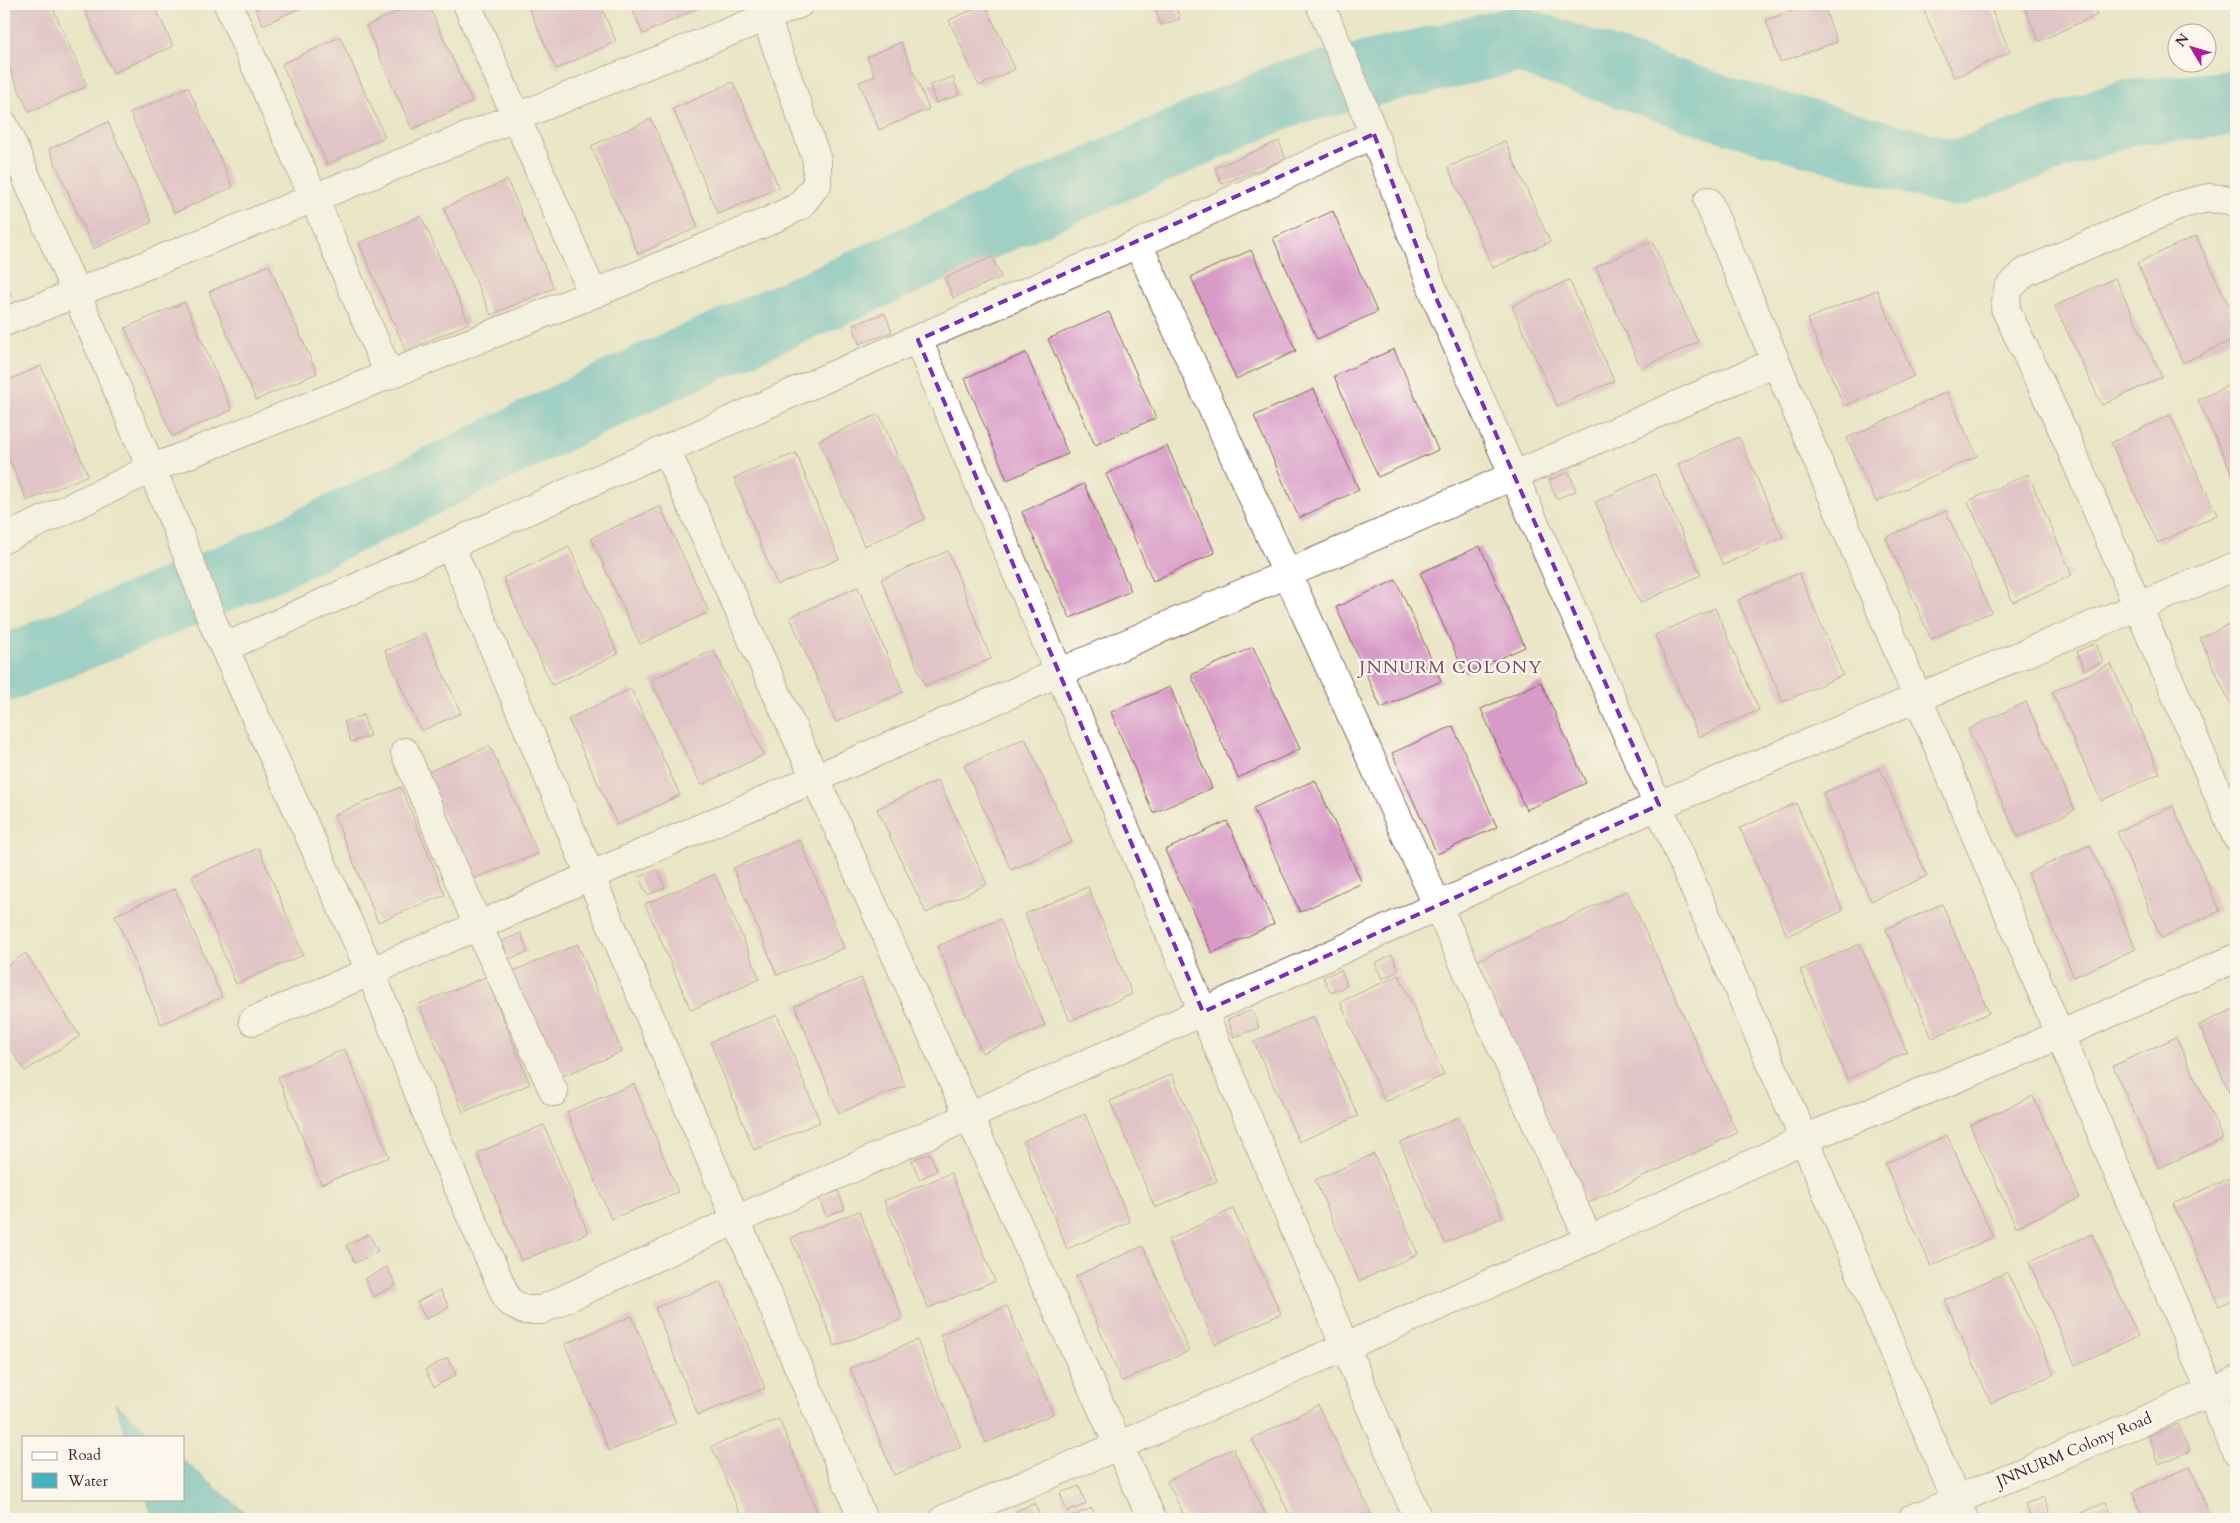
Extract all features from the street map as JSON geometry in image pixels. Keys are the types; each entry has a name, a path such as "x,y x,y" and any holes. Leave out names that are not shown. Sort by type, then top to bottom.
{"street":[{"path":"228,4 314,198 389,375"},
{"path":"467,4 594,294"},
{"path":"4,322 516,116 764,11 799,4"},
{"path":"4,540 151,469 594,294 769,222 800,206 817,184 817,160 764,11"},
{"path":"1325,14 1361,101 1438,300 1804,1139 1960,1510"},
{"path":"4,125 178,531 213,623 370,970 437,1139 508,1301 524,1310 541,1310 736,1220 1203,1012 1659,805 2236,566"},
{"path":"224,648 808,386 918,340 1033,287 1138,244 1374,134"},
{"path":"2236,204 2232,200 2208,198 2183,204 2025,272 2008,289 2005,308 2064,433 2236,836"},
{"path":"1708,201 2236,1452"},
{"path":"1138,244 1588,1240"},
{"path":"918,340 1418,1519"},
{"path":"252,1021 478,926 1776,362"},
{"path":"666,450 1152,1519"},
{"path":"450,545 863,1519"},
{"path":"404,752 478,926 554,1092"},
{"path":"944,1519 1345,1347 1588,1240 1804,1139 2002,1060 2236,958"},
{"name":"JNNURM Colony Road","path":"1912,1519 1960,1510 2236,1381"}],"highlighted area":[{"path":"1374,134 1437,300 1659,805 1203,1012 918,340"}],"water":[{"path":"115,1403 154,1436 126,1436"},
{"path":"185,1462 253,1519 153,1519 147,1500 185,1500"}],"building":[{"path":"4,4 51,4 87,86 29,112 4,56"},
{"path":"82,4 154,4 173,46 113,73"},
{"path":"254,4 309,4 263,25"},
{"path":"415,4 428,4 472,102 412,129 366,26"},
{"path":"527,4 600,4 616,41 556,69"},
{"path":"630,4 702,4 703,6 643,34"},
{"path":"985,4 1015,69 979,86 949,20"},
{"path":"1175,4 1180,19 1161,25 1154,5"},
{"path":"1813,4 1823,4 1837,42 1780,62 1766,20"},
{"path":"1921,4 1989,4 2010,52 1954,78"},
{"path":"2023,4 2092,4 2097,15 2039,41"},
{"path":"340,37 385,137 327,164 282,64"},
{"path":"901,42 929,109 879,130 859,82 875,76 867,57"},
{"path":"953,77 959,95 936,103 930,85"},
{"path":"733,82 779,188 718,214 673,109"},
{"path":"188,87 233,187 174,213 130,113"},
{"path":"651,119 698,227 638,254 591,146"},
{"path":"108,122 152,222 93,249 49,149"},
{"path":"1279,141 1286,159 1222,184 1215,168"},
{"path":"1505,141 1550,242 1493,268 1448,167"},
{"path":"507,180 554,288 491,315 444,208"},
{"path":"1333,211 1377,312 1317,339 1273,238"},
{"path":"421,216 469,323 406,351 359,243"},
{"path":"2196,236 2236,321 2236,338 2183,363 2137,263"},
{"path":"1652,241 1698,342 1641,368 1596,267"},
{"path":"1251,250 1296,351 1236,379 1191,277"},
{"path":"992,257 1001,277 953,298 945,278"},
{"path":"269,265 317,373 256,400 209,292"},
{"path":"2115,278 2162,377 2102,405 2055,306"},
{"path":"4,280 11,296 4,299"},
{"path":"1569,280 1614,381 1557,406 1512,306"},
{"path":"1877,290 1914,376 1844,406 1807,319"},
{"path":"185,302 232,410 172,436 125,328"},
{"path":"1109,312 1156,418 1095,445 1048,339"},
{"path":"885,313 892,332 859,344 853,325"},
{"path":"1394,349 1438,450 1378,477 1334,376"},
{"path":"1026,353 1068,454 1007,480 965,378"},
{"path":"41,366 88,475 27,501 4,447 4,382"},
{"path":"2236,382 2236,482 2198,400"},
{"path":"1314,389 1359,490 1299,518 1254,416"},
{"path":"1947,392 1977,456 1876,502 1847,438"},
{"path":"879,414 925,519 864,546 819,440"},
{"path":"2170,415 2217,515 2158,543 2111,443"},
{"path":"1739,437 1783,538 1723,565 1678,464"},
{"path":"1167,446 1215,553 1153,581 1106,474"},
{"path":"796,453 839,559 777,585 734,478"},
{"path":"1569,472 1576,491 1556,499 1549,480"},
{"path":"1655,474 1701,575 1640,603 1595,502"},
{"path":"2028,474 2072,575 2013,602 1968,501"},
{"path":"1084,484 1131,591 1070,618 1022,512"},
{"path":"660,506 709,612 640,644 591,538"},
{"path":"1946,511 1991,612 1931,639 1886,537"},
{"path":"1480,546 1525,647 1465,674 1420,573"},
{"path":"569,547 618,654 552,685 503,578"},
{"path":"948,551 991,659 925,686 881,579"},
{"path":"1799,573 1843,675 1783,702 1738,600"},
{"path":"1396,580 1441,681 1381,708 1336,607"},
{"path":"858,587 903,692 836,722 790,617"},
{"path":"1715,608 1759,710 1699,737 1655,635"},
{"path":"2236,621 2236,716 2200,638"},
{"path":"425,633 461,713 421,731 385,651"},
{"path":"2096,643 2103,662 2084,670 2077,651"},
{"path":"1253,647 1300,749 1238,778 1191,675"},
{"path":"714,650 764,755 701,785 651,680"},
{"path":"2111,664 2160,773 2101,801 2052,692"},
{"path":"1541,682 1586,783 1526,810 1481,709"},
{"path":"1170,687 1212,788 1153,813 1111,712"},
{"path":"631,689 680,795 617,825 568,719"},
{"path":"2026,702 2075,810 2018,837 1968,729"},
{"path":"363,715 370,736 351,742 344,722"},
{"path":"1453,726 1497,827 1437,854 1392,753"},
{"path":"1025,738 1072,842 1011,870 964,766"},
{"path":"490,746 538,854 470,880 425,773"},
{"path":"1880,768 1927,876 1871,901 1823,793"},
{"path":"938,780 987,884 926,913 877,809"},
{"path":"1315,780 1362,883 1300,912 1253,808"},
{"path":"401,787 445,895 378,922 334,815"},
{"path":"1796,803 1843,911 1787,936 1740,828"},
{"path":"2173,806 2220,911 2161,938 2117,832"},
{"path":"1227,821 1274,924 1212,953 1165,850"},
{"path":"800,840 844,948 777,975 733,868"},
{"path":"2090,845 2136,949 2074,977 2028,873"},
{"path":"259,848 303,955 236,984 192,876"},
{"path":"658,870 665,888 647,895 639,877"},
{"path":"715,874 760,979 691,1010 645,904"},
{"path":"1088,887 1132,994 1070,1021 1025,914"},
{"path":"175,889 222,997 161,1024 115,915"},
{"path":"1627,891 1737,1133 1587,1203 1477,961"},
{"path":"1942,904 1989,1013 1932,1038 1886,929"},
{"path":"1000,919 1045,1026 982,1053 938,946"},
{"path":"521,933 528,952 509,959 502,941"},
{"path":"578,944 622,1052 555,1079 511,972"},
{"path":"1860,944 1907,1052 1847,1079 1800,970"},
{"path":"26,953 80,1036 25,1071 4,1038 4,968"},
{"path":"1392,955 1399,971 1382,979 1375,963"},
{"path":"1341,970 1347,986 1331,993 1323,977"},
{"path":"1399,975 1444,1075 1385,1102 1340,1002"},
{"path":"486,977 530,1084 463,1112 419,1004"},
{"path":"861,978 905,1086 839,1113 795,1006"},
{"path":"2236,1008 2236,1107 2199,1025"},
{"path":"1253,1010 1259,1028 1234,1037 1228,1019"},
{"path":"777,1015 820,1122 754,1150 710,1042"},
{"path":"1313,1016 1358,1116 1299,1142 1254,1042"},
{"path":"2176,1037 2223,1139 2159,1168 2113,1066"},
{"path":"345,1049 389,1157 321,1184 278,1077"},
{"path":"1172,1074 1217,1181 1155,1208 1110,1101"},
{"path":"634,1084 678,1192 611,1219 567,1112"},
{"path":"2033,1096 2080,1198 2016,1227 1970,1125"},
{"path":"1085,1114 1130,1222 1067,1249 1023,1141"},
{"path":"1459,1117 1503,1217 1445,1243 1400,1143"},
{"path":"544,1125 588,1233 521,1261 477,1153"},
{"path":"1947,1135 1993,1237 1931,1266 1885,1164"},
{"path":"930,1153 937,1171 919,1179 912,1160"},
{"path":"1374,1154 1418,1254 1359,1281 1315,1180"},
{"path":"951,1173 995,1281 928,1308 884,1201"},
{"path":"2236,1175 2236,1298 2219,1306 2173,1204"},
{"path":"838,1191 845,1209 826,1216 819,1198"},
{"path":"1233,1209 1281,1314 1215,1344 1168,1240"},
{"path":"859,1211 903,1319 835,1346 791,1238"},
{"path":"369,1234 378,1251 355,1263 346,1245"},
{"path":"2092,1234 2138,1336 2075,1365 2029,1262"},
{"path":"1143,1246 1189,1351 1122,1381 1076,1276"},
{"path":"387,1267 396,1285 373,1297 365,1279"},
{"path":"2007,1272 2054,1374 1991,1403 1945,1300"},
{"path":"721,1281 765,1388 698,1415 655,1308"},
{"path":"440,1290 449,1307 426,1319 417,1302"},
{"path":"1007,1306 1053,1414 986,1443 940,1335"},
{"path":"632,1316 676,1423 609,1451 565,1344"},
{"path":"917,1340 961,1447 894,1475 850,1368"},
{"path":"447,1358 456,1375 434,1387 425,1370"},
{"path":"1318,1405 1371,1513 1357,1519 1292,1519 1252,1439"},
{"path":"779,1419 820,1519 742,1519 712,1446"},
{"path":"2178,1424 2190,1451 2159,1464 2148,1436"},
{"path":"1233,1448 1268,1519 1186,1519 1167,1481"},
{"path":"2190,1467 2212,1519 2144,1519 2132,1492"},
{"path":"1079,1486 1086,1504 1067,1512 1060,1493"},
{"path":"2044,1497 2051,1515 2040,1519 2031,1519 2025,1504"},
{"path":"2106,1502 2114,1519 2068,1519"},
{"path":"1035,1503 1041,1519 1019,1519 1016,1511"},
{"path":"1092,1508 1097,1519 1066,1519"}],"waterway":[{"path":"4,669 264,562 648,376 1288,93 1518,39 1723,109 1955,174 2126,113 2236,103"}],"district":[{"name":"JNNURM COLONY","path":"1451,667"}]}
